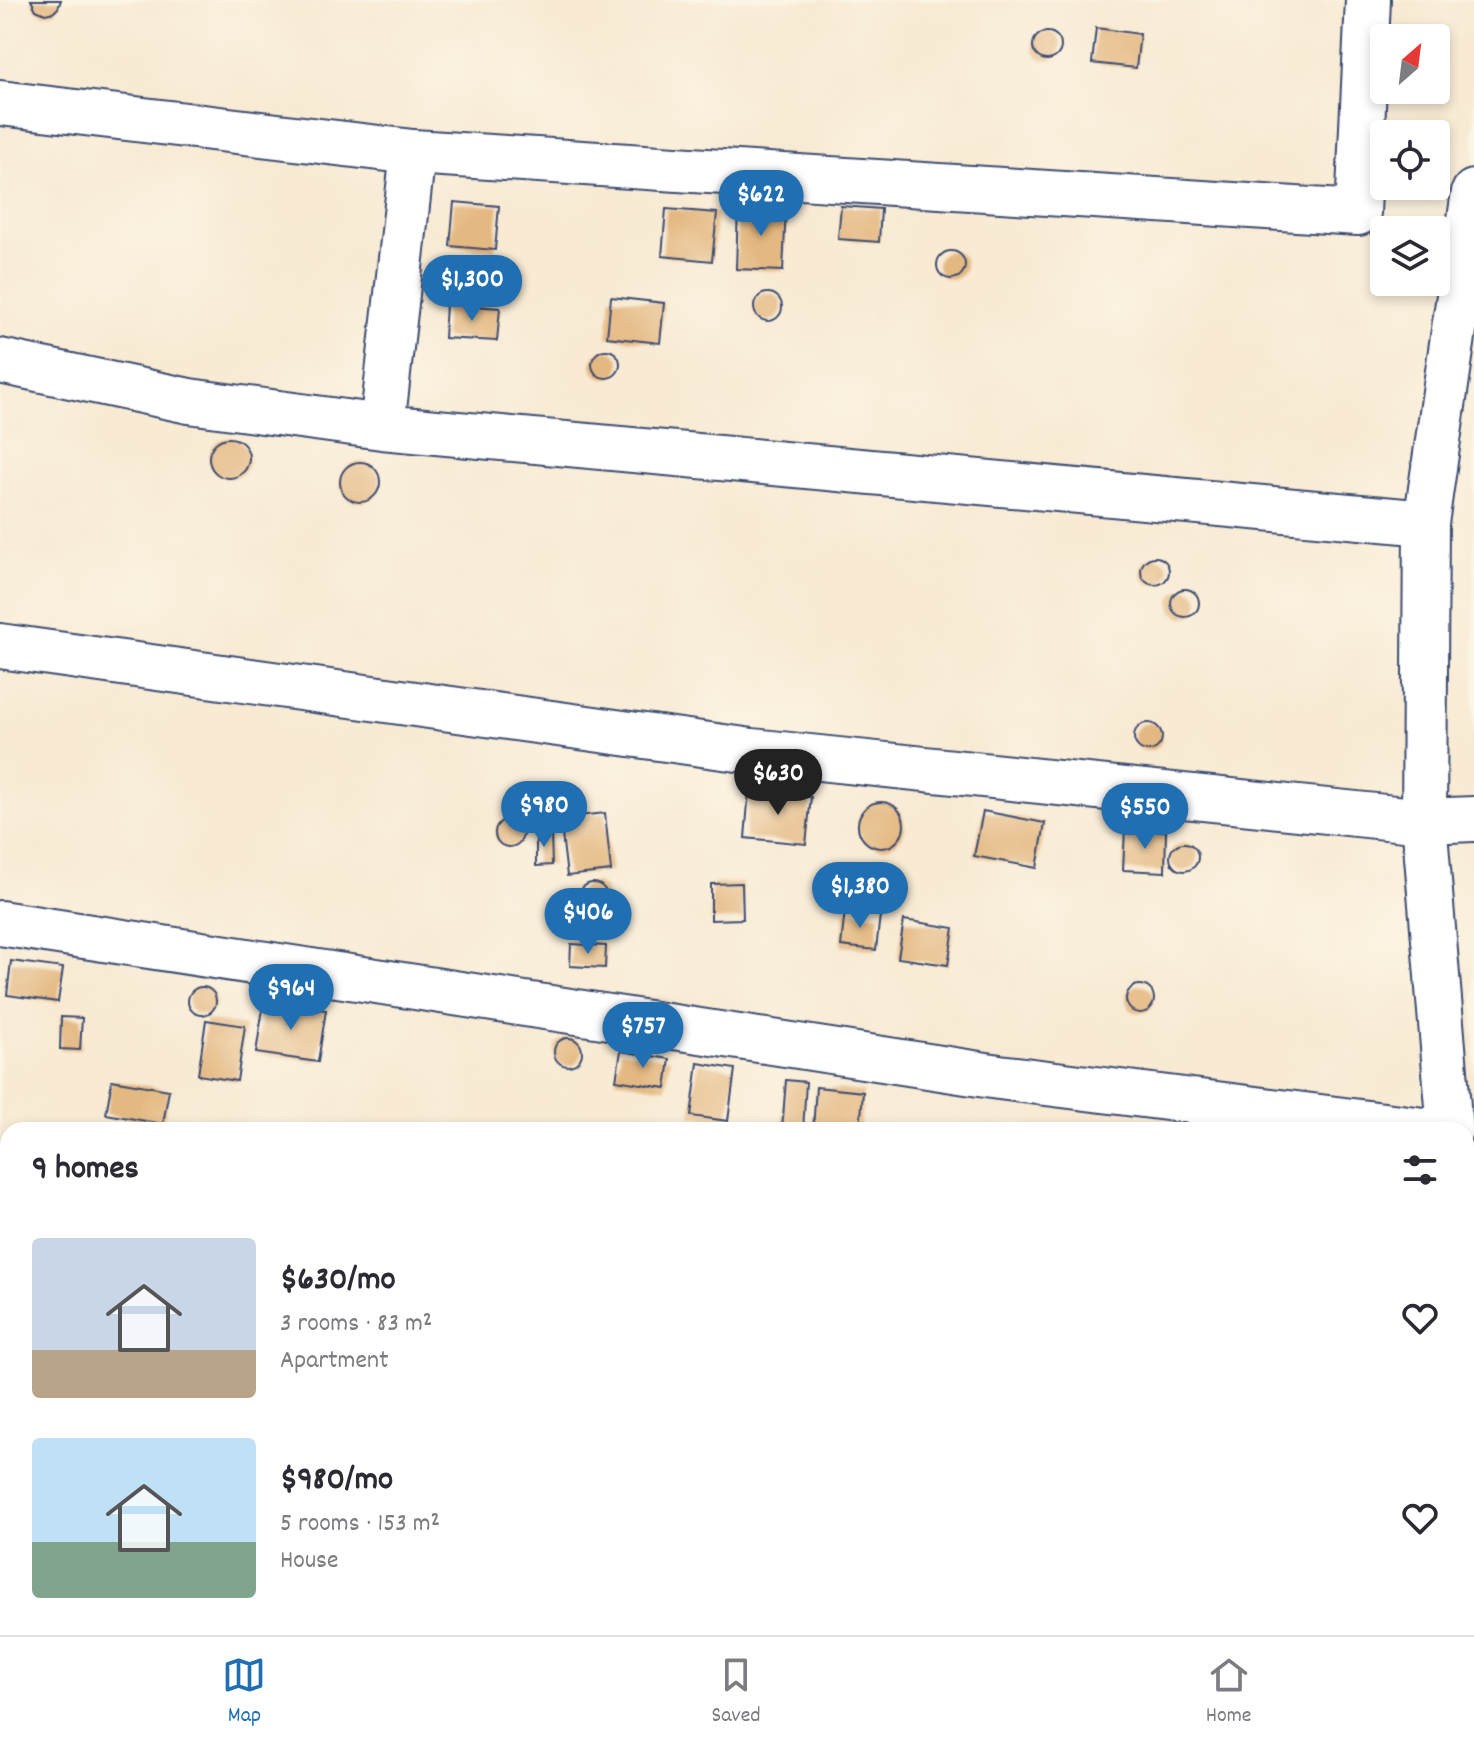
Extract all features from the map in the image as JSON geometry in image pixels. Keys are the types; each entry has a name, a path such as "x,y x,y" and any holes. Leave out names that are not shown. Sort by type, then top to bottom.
{"street":[{"path":"0,103 413,152 1358,213 1368,0"},
{"path":"382,427 413,152"},
{"path":"1449,1122 1424,821 1426,523 1474,192"},
{"path":"0,361 189,401 382,427 1426,523"},
{"path":"0,646 752,751 1424,821 1474,819"},
{"path":"0,923 999,1077 1360,1122"}],"building":[{"path":"31,0 61,0 54,12 45,14 36,10"},
{"path":"1096,28 1140,34 1136,68 1092,63"},
{"path":"1047,32 1057,36 1061,46 1057,56 1047,60 1037,56 1033,46 1037,36"},
{"path":"454,202 499,206 495,250 450,246"},
{"path":"738,205 786,207 783,271 736,269"},
{"path":"841,206 881,209 879,242 838,239"},
{"path":"666,209 717,213 712,261 662,256"},
{"path":"951,251 961,255 965,265 961,275 951,279 941,275 937,265 941,255"},
{"path":"768,293 778,297 782,307 778,317 768,321 758,317 754,307 758,297"},
{"path":"611,297 664,303 660,343 607,337"},
{"path":"446,304 500,308 497,341 444,338"},
{"path":"606,350 616,354 620,364 616,374 606,378 596,374 592,364 596,354"},
{"path":"229,438 243,444 249,458 243,472 229,478 215,472 209,458 215,444"},
{"path":"360,462 374,468 380,482 374,496 360,502 346,496 340,482 346,468"},
{"path":"1155,557 1165,561 1169,571 1165,581 1155,585 1145,581 1141,571 1145,561"},
{"path":"1185,589 1195,593 1199,603 1195,613 1185,617 1175,613 1171,603 1175,593"},
{"path":"1148,723 1158,727 1162,737 1158,747 1148,751 1138,747 1134,737 1138,727"},
{"path":"749,791 811,797 806,844 745,838"},
{"path":"881,802 897,809 904,825 897,841 881,848 865,841 858,825 865,809"},
{"path":"983,811 1045,823 1037,868 974,856"},
{"path":"605,813 611,871 567,876 560,818"},
{"path":"509,819 519,823 523,833 519,843 509,847 499,843 495,833 499,823"},
{"path":"1125,829 1166,831 1165,872 1123,870"},
{"path":"536,833 551,833 552,865 536,866"},
{"path":"1184,843 1194,847 1198,857 1194,867 1184,871 1174,867 1170,857 1174,847"},
{"path":"593,883 603,887 607,897 603,907 593,911 583,907 579,897 583,887"},
{"path":"742,883 743,919 711,920 711,884"},
{"path":"845,910 880,915 876,950 841,946"},
{"path":"904,920 954,928 948,965 898,958"},
{"path":"571,944 606,946 605,968 570,966"},
{"path":"11,961 63,968 58,1002 7,995"},
{"path":"1140,985 1150,989 1154,999 1150,1009 1140,1013 1130,1009 1126,999 1130,989"},
{"path":"202,987 212,991 216,1001 212,1011 202,1015 192,1011 188,1001 192,991"},
{"path":"264,1001 326,1010 318,1062 256,1053"},
{"path":"61,1017 82,1018 80,1050 60,1049"},
{"path":"206,1020 245,1026 237,1081 198,1075"},
{"path":"568,1038 578,1042 582,1052 578,1062 568,1066 558,1062 554,1052 558,1042"},
{"path":"621,1051 670,1059 666,1088 616,1080"},
{"path":"698,1063 735,1069 728,1121 691,1116"},
{"path":"112,1080 169,1090 163,1122 106,1114"},
{"path":"786,1080 806,1082 804,1122 783,1122"},
{"path":"816,1087 863,1092 861,1122 814,1122"}]}
